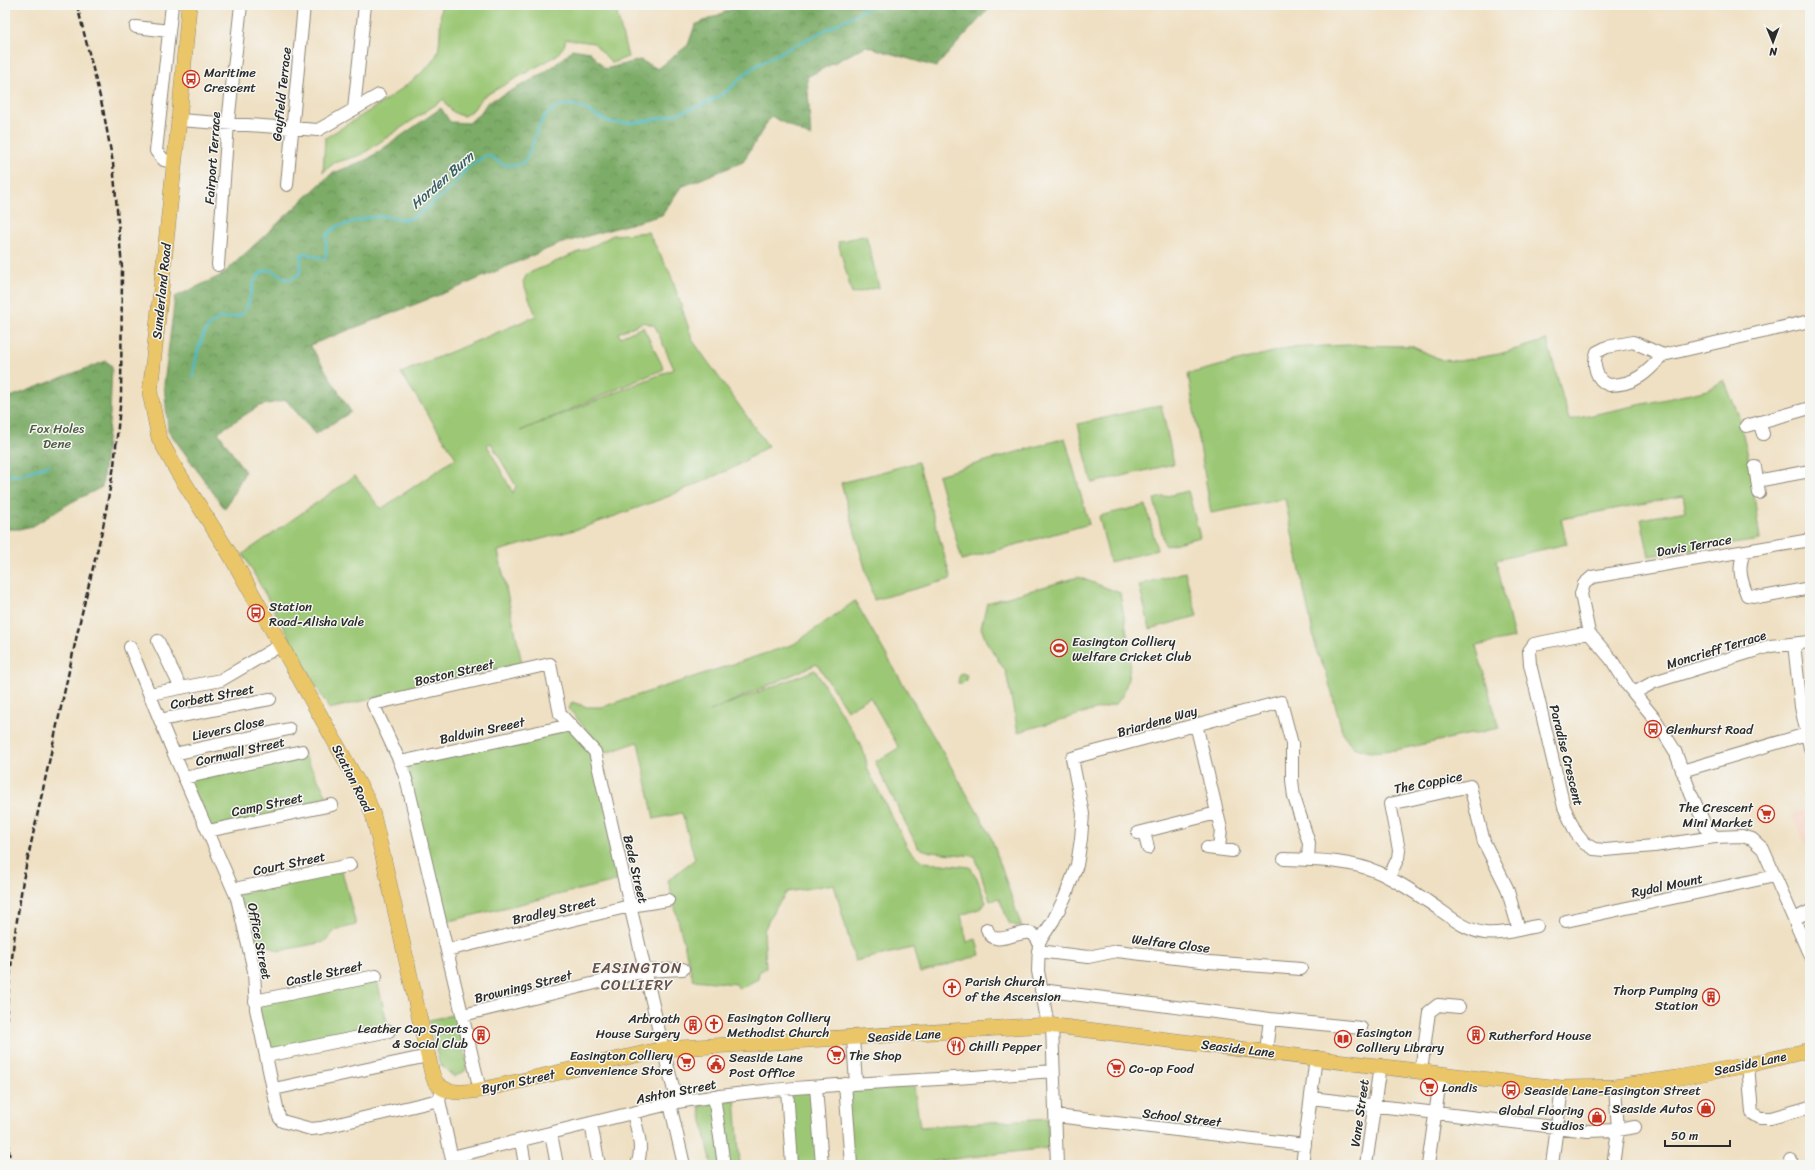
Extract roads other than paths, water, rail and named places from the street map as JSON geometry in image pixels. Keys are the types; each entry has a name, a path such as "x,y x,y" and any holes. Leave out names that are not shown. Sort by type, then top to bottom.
{"main road":[{"name":"Sunderland Road","path":"189,5 175,162 150,393 159,438 181,477 231,556"},
{"name":"Station Road","path":"231,556 359,783 373,815 428,1056 435,1081 441,1094"},
{"name":"Seaside Lane","path":"663,1049 1050,1025 1562,1088 1616,1087 1676,1078 1748,1065 1810,1050"},
{"name":"Byron Street","path":"441,1094 480,1090 663,1049"}],"street":[{"path":"172,5 156,151 164,160 175,162"},
{"name":"Fairport Terrace","path":"218,265 228,124 241,5"},
{"name":"Gayfield Terrace","path":"287,185 304,5"},
{"path":"354,109 365,5"},
{"path":"136,27 169,31"},
{"path":"179,120 318,130 379,95"},
{"path":"1663,355 1653,367 1638,379 1627,383 1609,385 1599,378 1596,372 1595,358 1597,352 1607,347 1633,342 1663,355 1810,321"},
{"path":"1746,426 1810,408"},
{"path":"1759,422 1763,434"},
{"path":"1755,467 1759,493"},
{"path":"1757,481 1810,471"},
{"name":"Davis Terrace","path":"1589,633 1582,594 1584,584 1592,577 1810,540"},
{"path":"1745,550 1741,558 1740,570 1743,585 1748,595 1764,597 1810,588"},
{"path":"1589,633 1611,659 1634,693 1656,719 1675,751 1691,794 1707,829 1715,837"},
{"name":"Paradise Crescent","path":"1589,633 1534,644 1529,651 1530,664 1564,807 1576,833 1584,843 1594,848 1605,850 1654,846 1715,837 1742,836 1752,839 1763,849 1810,956"},
{"path":"158,641 181,688"},
{"name":"Moncrieff Terrace","path":"1634,693 1654,682 1770,646 1810,642"},
{"path":"1794,644 1801,707 1810,748"},
{"path":"150,694 221,680 281,645"},
{"name":"Office Street","path":"130,647 184,778 234,889 254,971 255,1001 266,1056 282,1121 311,1129 441,1094"},
{"name":"Bede Street","path":"541,666 550,664 560,714 595,752 663,1049 674,1103 684,1165"},
{"name":"Boston Street","path":"400,762 373,704 541,666"},
{"name":"Corbett Street","path":"160,720 270,699"},
{"name":"Briardene Way","path":"1039,946 1065,897 1077,865 1083,814 1072,758 1134,743 1196,724 1281,702 1292,744 1292,780 1294,797 1309,843 1308,860"},
{"path":"1196,724 1221,829 1213,849 1232,851"},
{"name":"Baldwin Sreeet","path":"400,762 571,725"},
{"name":"Lievers Close","path":"174,754 289,729"},
{"path":"1682,771 1808,734"},
{"name":"Cornwall Street","path":"184,778 302,751"},
{"path":"400,762 409,787 480,1090"},
{"name":"The Coppice","path":"1388,877 1398,858 1399,850 1390,804 1470,786 1484,842 1507,888 1519,930"},
{"name":"Camp Street","path":"208,831 332,805"},
{"path":"1148,848 1141,832 1217,813"},
{"path":"1284,859 1354,864 1388,877 1426,900 1461,925 1475,931 1500,933 1536,926"},
{"name":"Court Street","path":"234,889 350,865"},
{"name":"Rydal Mount","path":"1566,921 1775,876"},
{"name":"Bradley Street","path":"447,950 630,906 668,900"},
{"path":"1794,919 1810,911"},
{"name":"Welfare Close","path":"987,930 988,934 996,938 1013,937 1027,933 1034,935 1039,946 1088,957 1117,951 1215,963 1301,969"},
{"path":"1039,946 1038,971 1050,1025 1056,1116 1057,1165"},
{"name":"Brownings Street","path":"463,1015 645,971 683,969"},
{"name":"Castle Street","path":"255,1001 376,976"},
{"path":"1041,990 1270,1019 1361,1028"},
{"path":"1421,1071 1428,1012 1438,1005 1458,1007"},
{"path":"1266,1051 1270,1019"},
{"path":"266,1056 389,1031"},
{"path":"851,1165 851,1084 853,1038"},
{"path":"274,1089 428,1056"},
{"path":"1302,1165 1316,1057"},
{"name":"Vane Street","path":"1366,1165 1380,1065"},
{"path":"1748,1065 1752,1113 1760,1118 1771,1118 1810,1107"},
{"name":"Ashton Street","path":"453,1161 521,1141 633,1113 674,1103 714,1096 851,1084 1053,1071"},
{"path":"1428,1165 1441,1073"},
{"path":"816,1087 822,1165"},
{"path":"1613,1165 1618,1130 1616,1087"},
{"path":"1552,1165 1562,1088"},
{"path":"787,1089 792,1165"},
{"path":"441,1094 453,1161"},
{"path":"714,1096 724,1165"},
{"path":"1311,1098 1588,1131 1618,1130 1635,1127"},
{"path":"633,1113 640,1147 640,1158 637,1165"},
{"name":"School Street","path":"1056,1116 1305,1145"},
{"path":"591,1124 599,1165"},
{"path":"551,1134 557,1165"},
{"path":"521,1141 525,1165"}],"waterway":[{"name":"Horden Burn","path":"193,377 195,362 203,336 212,323 218,319 236,317 242,314 248,304 255,279 264,271 271,270 285,279 291,279 300,273 301,256 304,253 323,259 326,255 326,236 336,227 366,218 383,216 406,220 417,216 451,188 468,167 485,156 490,156 504,165 519,165 529,154 538,128 543,119 549,112 558,107 573,105 604,120 624,123 654,119 676,114 699,106 727,91 746,73 759,64 844,21 872,5"},
{"name":"Horden Burn","path":"5,476 19,475 49,465"}],"railway":[{"path":"10,1165 5,1055 7,1004 14,940 23,880 80,621 103,527 114,466 121,397 122,268 113,163 103,109 77,5"}],"place":[{"name":"Maritime Crescent","path":"191,79"},
{"name":"Station Road-Alisha Vale","path":"256,613"},
{"name":"Easington Colliery Welfare Cricket Club","path":"1059,648"},
{"name":"Glenhurst Road","path":"1653,729"},
{"name":"The Crescent Mini Market","path":"1766,814"},
{"name":"Parish Church of the Ascension","path":"952,988"},
{"name":"Thorp Pumping Station","path":"1711,997"},
{"name":"Easington Colliery Methodist Church","path":"714,1024"},
{"name":"Arbroath House Surgery","path":"693,1025"},
{"name":"Leather Cap Sports & Social Club","path":"481,1035"},
{"name":"Rutherford House","path":"1476,1035"},
{"name":"Easington Colliery Library","path":"1343,1039"},
{"name":"Chilli Pepper","path":"956,1046"},
{"name":"The Shop","path":"836,1055"},
{"name":"Easington Colliery Convenience Store","path":"686,1062"},
{"name":"Seaside Lane Post Office","path":"716,1064"},
{"name":"Co-op Food","path":"1116,1068"},
{"name":"Londis","path":"1429,1087"},
{"name":"Seaside Lane-Easington Street","path":"1511,1090"},
{"name":"Seaside Autos","path":"1706,1108"},
{"name":"Global Flooring Studios","path":"1597,1117"}],"district":[{"name":"EASINGTON COLLIERY","path":"637,976"}],"park label":[{"name":"Fox Holes Dene","path":"57,436"}]}
